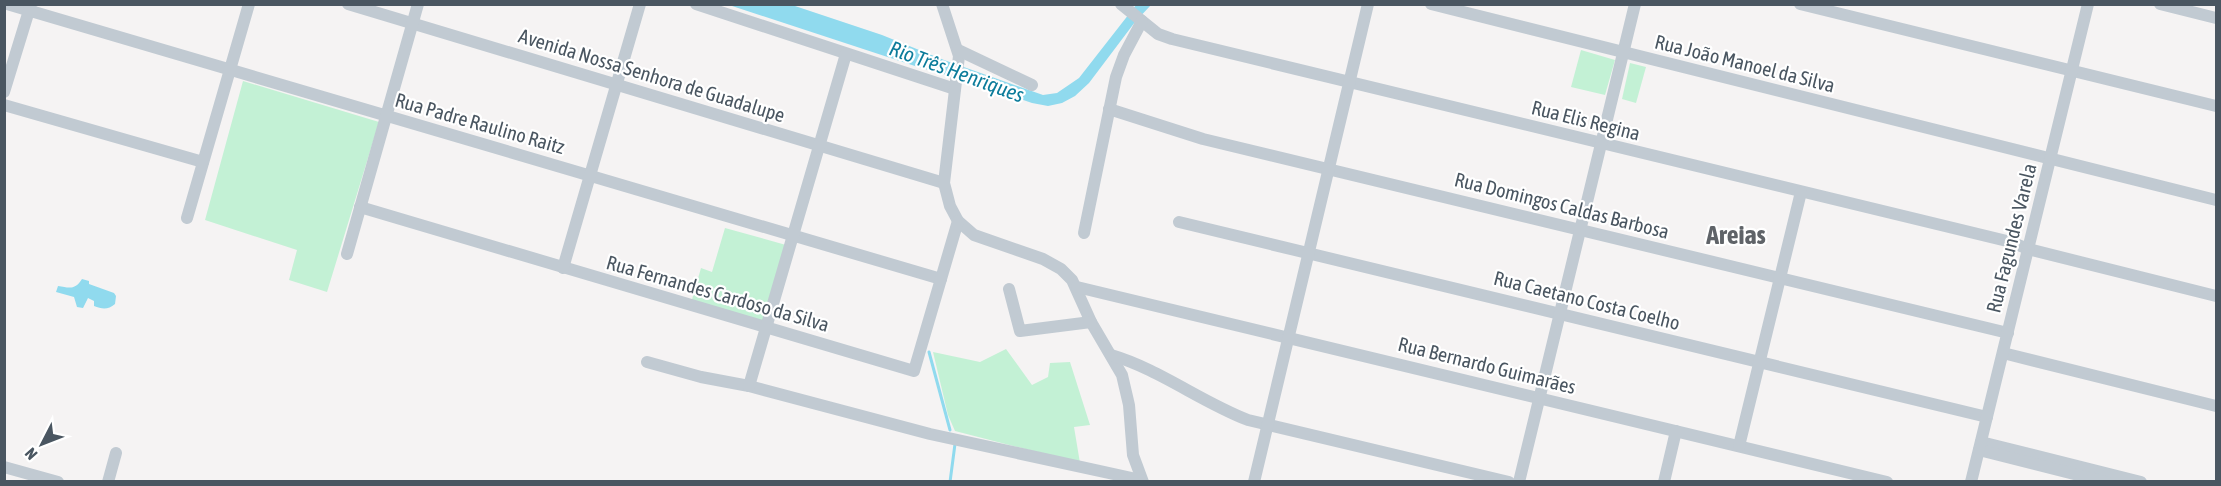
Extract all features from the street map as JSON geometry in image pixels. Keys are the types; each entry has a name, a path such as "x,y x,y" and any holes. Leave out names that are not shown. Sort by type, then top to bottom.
{"street":[{"name":"Rua Padre Raulino Raitz","path":"7,4 30,7 230,69 941,279"},
{"path":"187,218 249,4"},
{"name":"Avenida Nossa Senhora de Guadalupe","path":"348,4 944,183"},
{"path":"347,254 418,4"},
{"path":"563,268 640,4"},
{"path":"696,4 846,54 955,86"},
{"path":"942,4 958,56 944,183 947,199 958,220 974,235 1054,264 1067,274 1077,287 1091,322 1119,369 1125,386 1133,455 1142,481"},
{"path":"1254,482 1368,4"},
{"name":"Rua João Manoel da Silva","path":"1431,4 2217,200"},
{"path":"1520,482 1635,4"},
{"path":"1800,4 2217,106"},
{"name":"Rua Fagundes Varela","path":"1971,482 2088,4"},
{"path":"2160,4 2217,18"},
{"name":"Rua Elis Regina","path":"1122,5 1158,34 1172,39 2011,242 2028,249 2217,296"},
{"path":"4,92 30,7"},
{"path":"1084,233 1119,65 1141,20"},
{"path":"749,386 846,54"},
{"path":"958,56 1032,85"},
{"path":"4,105 203,162"},
{"name":"Rua Domingos Caldas Barbosa","path":"1109,109 1203,139 2008,333"},
{"path":"1739,446 1801,192"},
{"name":"Rua Fernandes Cardoso da Silva","path":"360,207 914,371 958,220"},
{"name":"Rua Caetano Costa Coelho","path":"1179,222 1987,417"},
{"name":"Rua Bernardo Guimarães","path":"1077,287 1887,482"},
{"path":"1009,289 1020,331 1091,322"},
{"path":"2003,353 2217,406"},
{"path":"1111,355 1131,362 1225,411 1267,425 1509,482"},
{"path":"647,362 941,436 1142,481"},
{"path":"1665,482 1676,431"},
{"path":"1980,446 2141,482"},
{"path":"108,482 116,453"},
{"path":"4,466 58,482"},
{"path":"2063,466 2106,482"}],"green space":[{"path":"1581,50 1615,60 1605,95 1571,87"},
{"path":"1630,63 1646,67 1636,103 1622,99"},
{"path":"243,81 379,122 327,292 289,280 297,250 205,220"},
{"path":"725,228 786,245 763,323 691,303 701,268 712,272"},
{"path":"1006,349 1032,385 1048,377 1050,363 1070,362 1090,425 1074,427 1080,463 955,431 948,415 933,352 980,362"}],"water":[{"name":"Rio Três Henriques","path":"729,5 792,5 882,35 1043,95 1057,93 1079,78 1136,5 1151,5 1135,22 1089,83 1075,96 1062,103 1048,106 918,67"},
{"path":"82,279 114,293 115,304 107,308 100,308 94,306 94,301 88,298 83,308 77,307 74,297 56,292 58,286 72,287"}],"waterway":[{"path":"929,352 950,430"},
{"path":"950,482 955,444"}],"district":[{"name":"Areias","path":"1736,235"}]}
